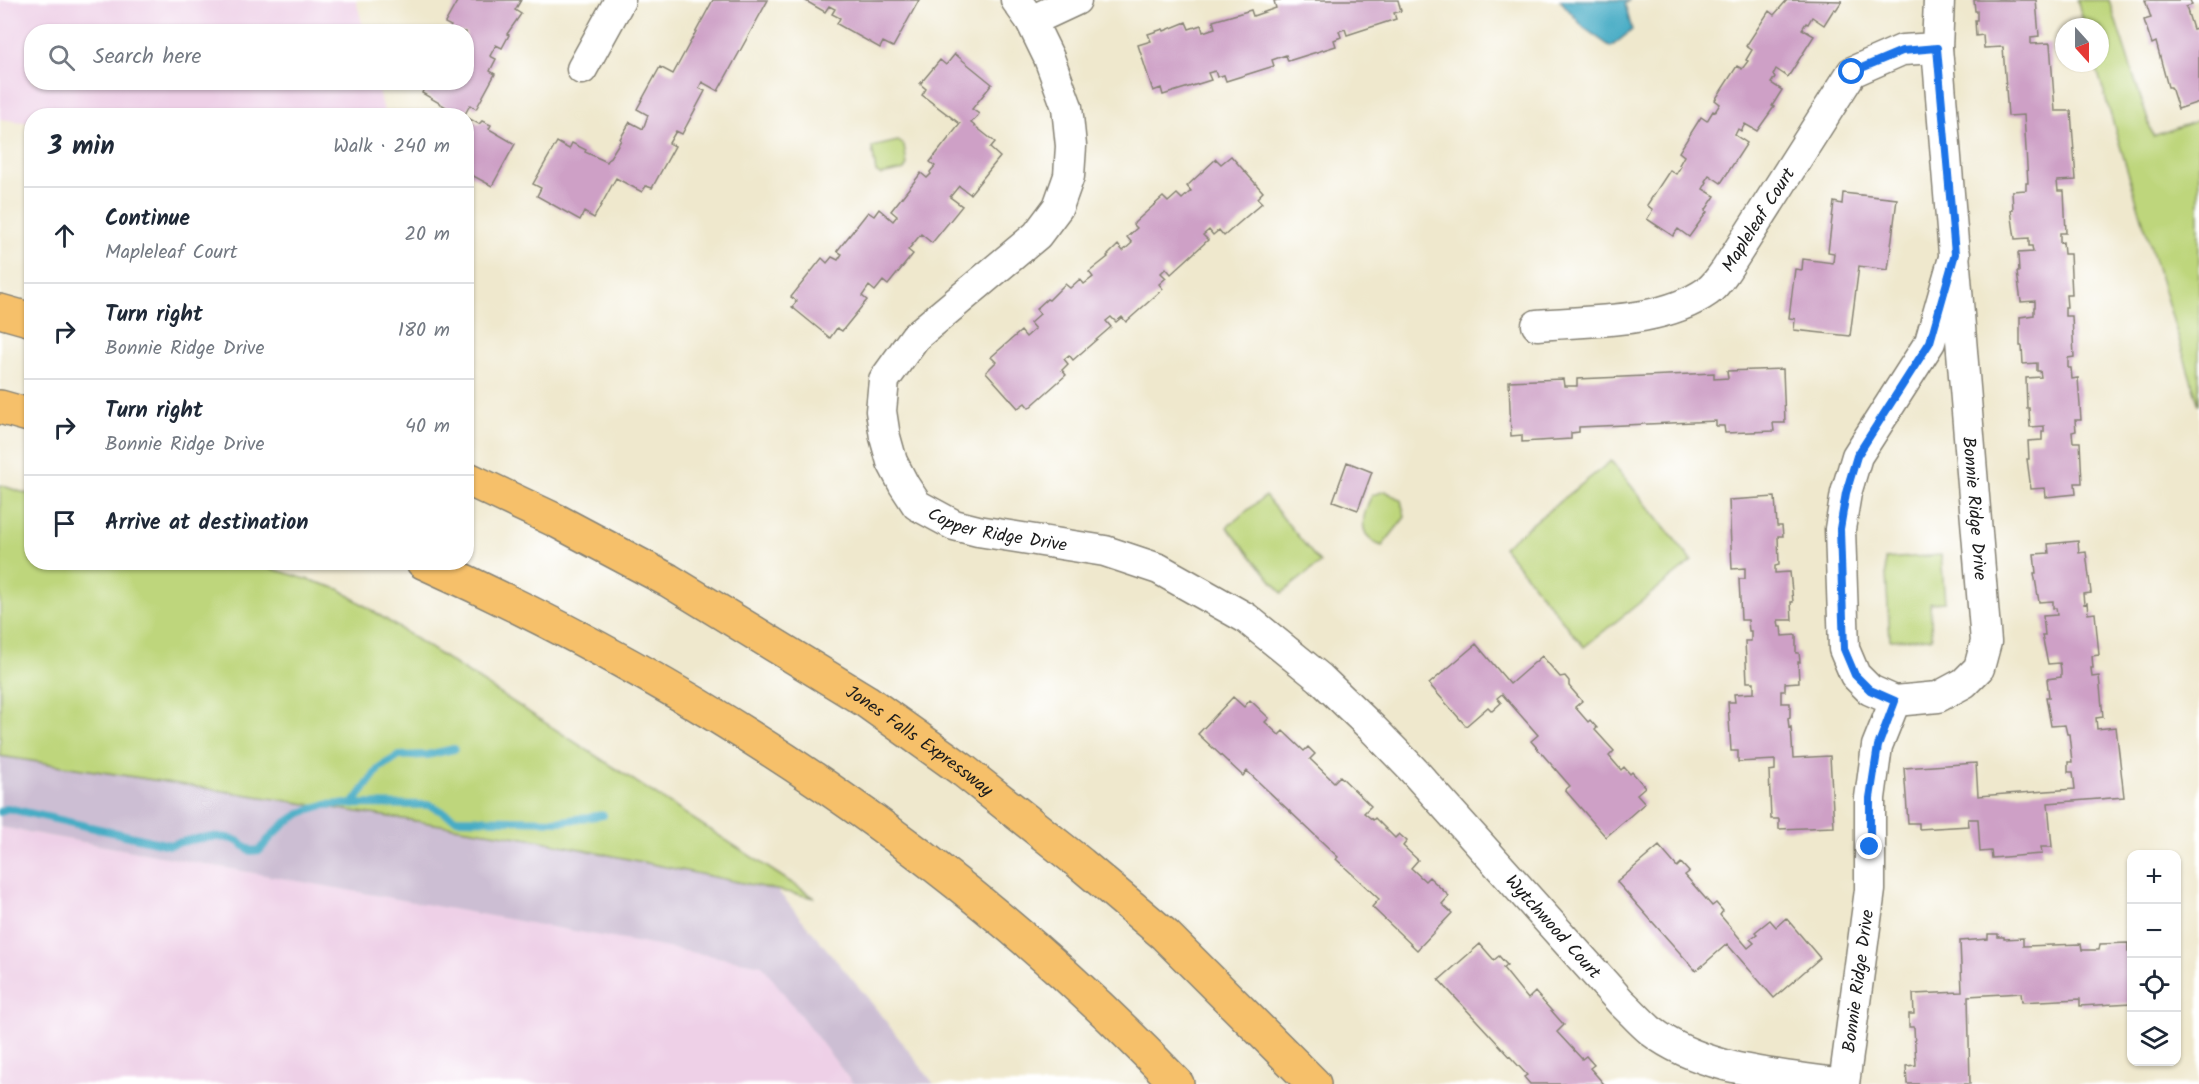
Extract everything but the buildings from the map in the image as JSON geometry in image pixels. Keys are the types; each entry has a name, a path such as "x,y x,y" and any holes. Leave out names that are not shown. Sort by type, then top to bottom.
{"highway":[{"path":"0,311 24,318"},
{"path":"0,407 24,414"},
{"name":"Jones Falls Expressway","path":"474,482 557,521 668,580 875,707 964,771 1081,864 1172,943 1314,1084"},
{"path":"440,570 513,604 618,658 802,770 910,848 1015,932 1092,1000 1177,1084"}],"street":[{"path":"582,69 620,0"},
{"path":"1023,11 1076,0"},
{"name":"Bonnie Ridge Drive","path":"1939,0 1937,48 1955,254 1986,642 1979,668 1964,683 1938,697 1895,701 1870,690 1855,675 1844,649 1840,529 1846,493 1857,456 1930,342 1955,254"},
{"name":"Copper Ridge Drive","path":"1023,11 1049,58 1067,107 1071,146 1069,176 1058,207 1037,235 915,337 884,380 881,411 892,462 917,505 954,525 978,531 1105,551 1159,569 1246,618 1320,678"},
{"name":"Mapleleaf Court","path":"1538,325 1640,316 1678,306 1710,290 1726,270 1852,72 1902,51 1937,48"},
{"name":"Wytchwood Court","path":"1320,678 1413,770 1612,993 1652,1031 1684,1050 1721,1064 1843,1084"},
{"name":"Bonnie Ridge Drive","path":"1843,1084 1870,890 1872,788 1878,746 1895,701"}],"shaded area":[{"path":"0,0 356,0 362,24 24,24 24,90 379,90 383,108 24,108 24,122 0,119"},
{"path":"0,756 537,840 777,890 867,997 934,1084 853,1084 762,965 0,827"},
{"path":"0,827 763,965 853,1084 0,1084"}],"green space":[{"path":"2077,0 2109,0 2153,136 2199,120 2199,406 2098,72 2109,72 2109,18 2082,18"},
{"path":"898,141 904,145 907,165 904,170 880,175 876,172 872,147"},
{"path":"1611,461 1692,561 1584,647 1503,547"},
{"path":"0,485 24,493 24,570 276,570 339,589 815,898 537,840 0,756"},
{"path":"1385,491 1401,500 1405,517 1382,546 1368,537 1364,518 1372,495"},
{"path":"1265,496 1320,563 1282,593 1227,527"},
{"path":"1941,555 1945,602 1930,603 1932,638 1890,640 1885,559"}],"water":[{"path":"1560,0 1629,0 1625,4 1632,30 1611,47 1584,28"}],"waterway":[{"path":"0,812 7,808 169,845 219,837 237,841 251,851 260,850 272,835 302,813 324,805 353,804 380,767 399,756 427,755 454,749"},
{"path":"353,804 430,805 456,819 563,821 603,815"}],"route":[{"path":"1852,72 1902,51 1937,48 1955,254 1930,342 1857,456 1846,493 1840,529 1844,649 1855,675 1870,690 1895,701 1878,746 1870,798 1870,847"}]}
